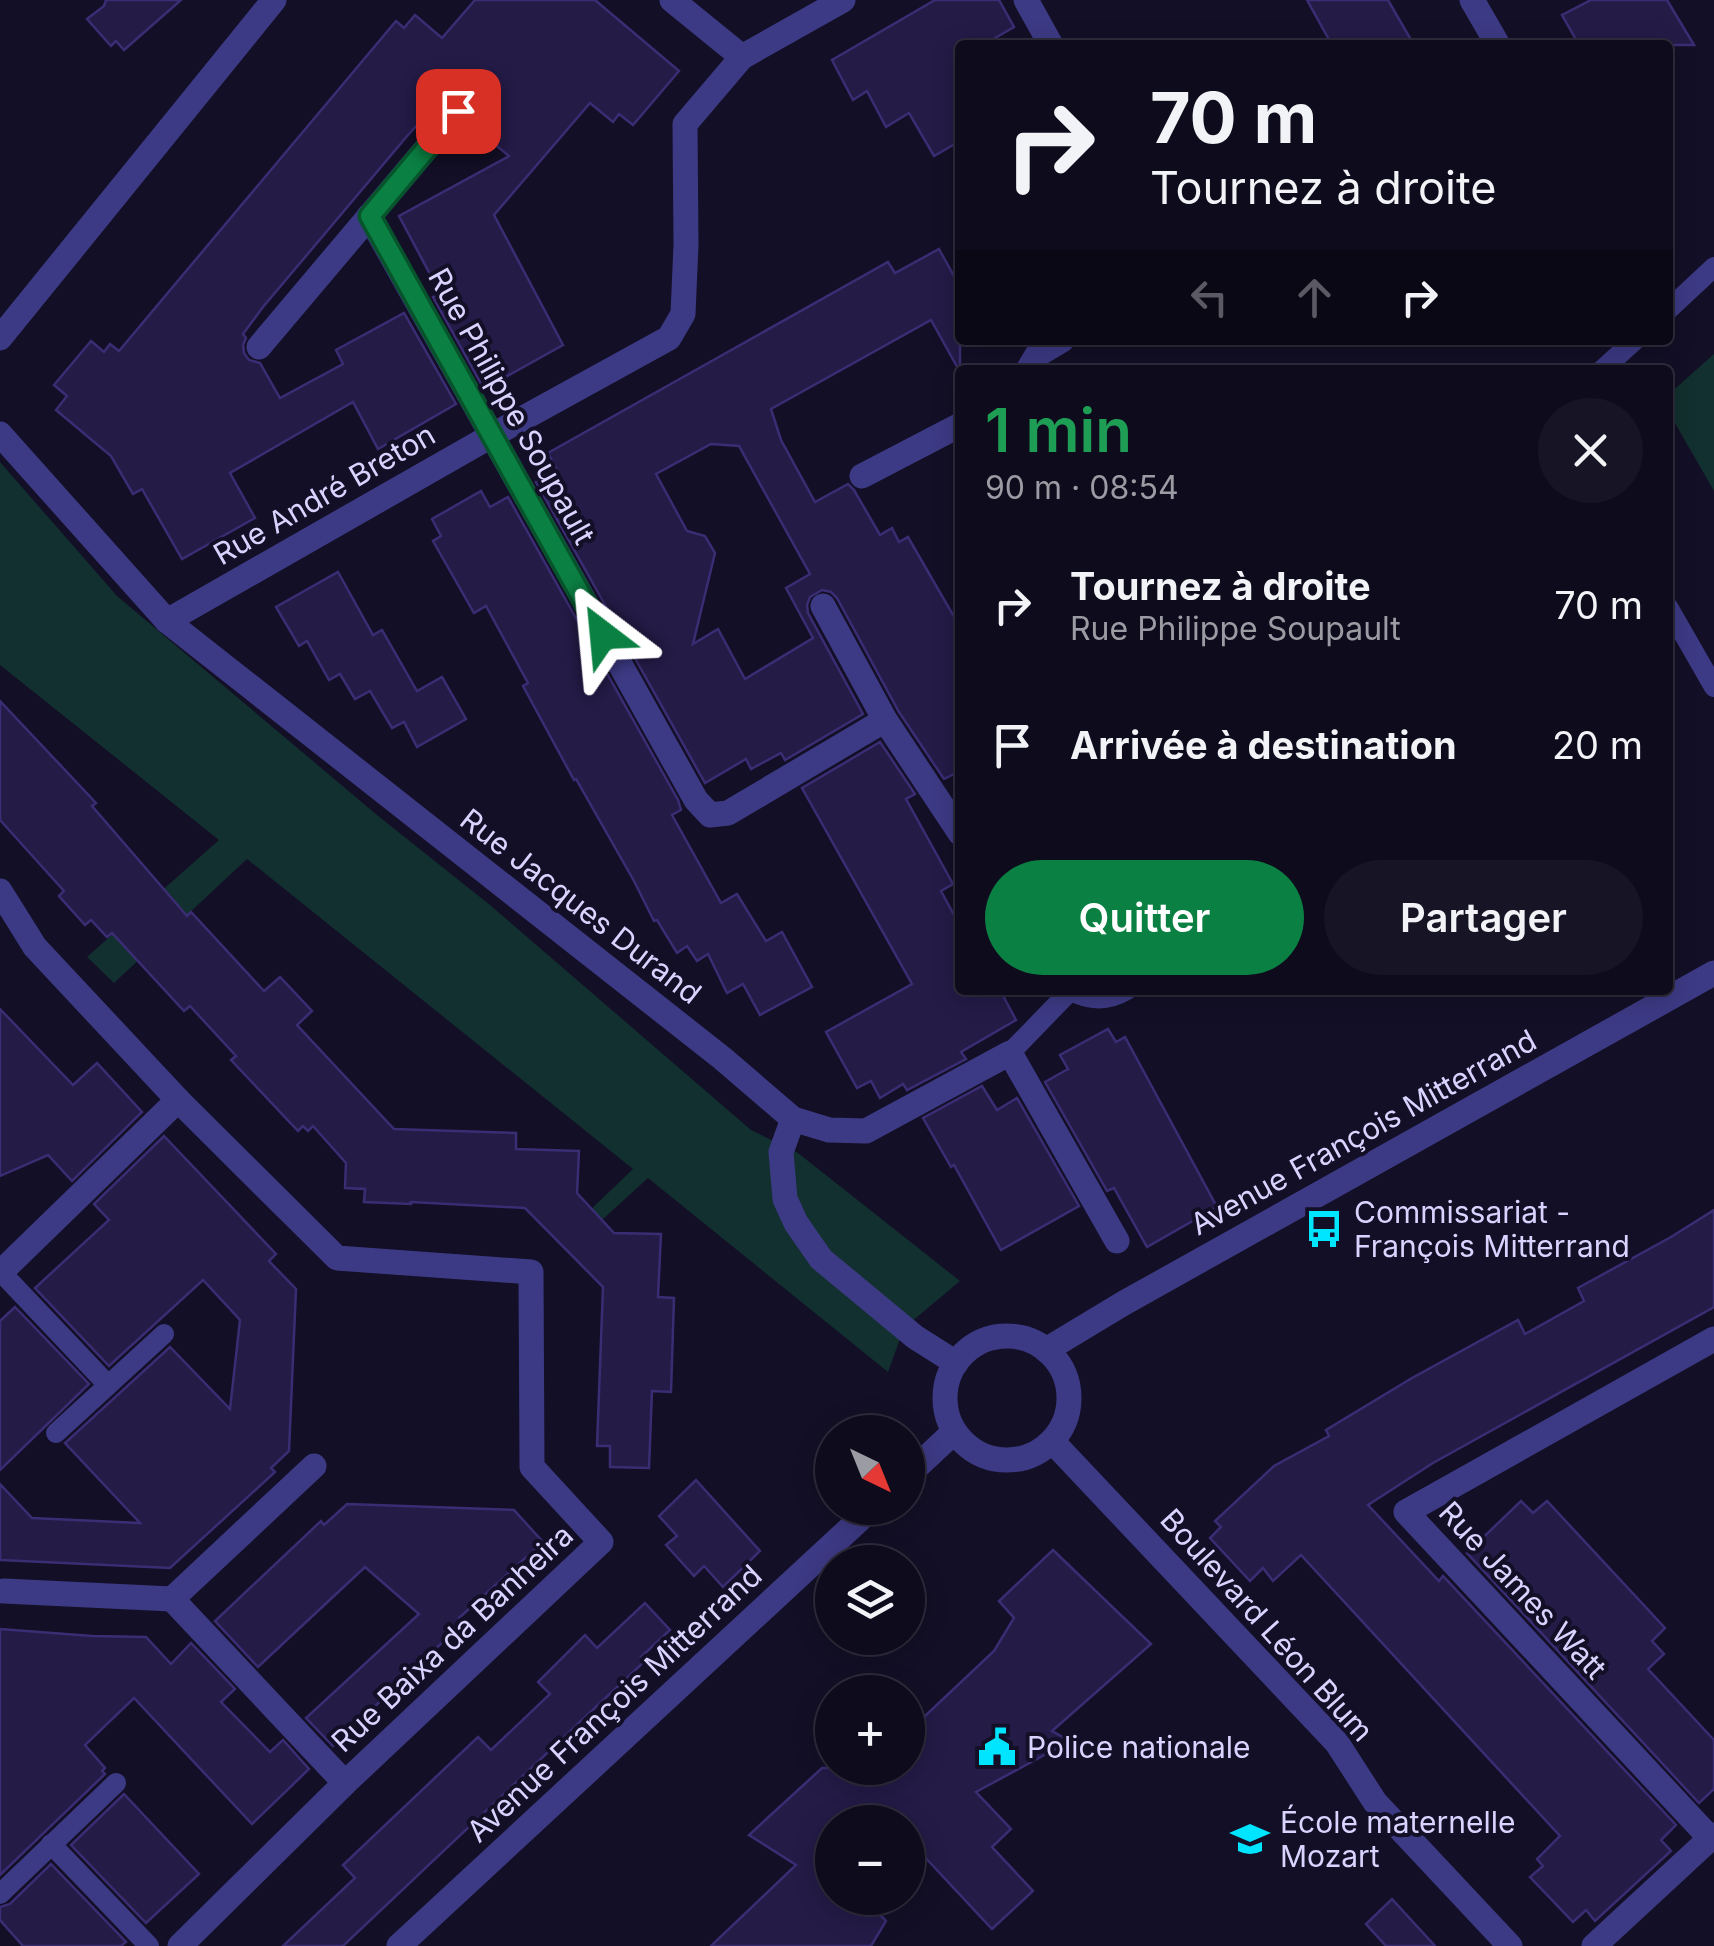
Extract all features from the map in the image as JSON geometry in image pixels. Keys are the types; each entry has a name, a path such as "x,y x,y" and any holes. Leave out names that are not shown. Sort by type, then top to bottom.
{"street":[{"path":"0,338 274,0"},
{"path":"672,0 742,57"},
{"name":"Rue André Breton","path":"166,621 669,338 682,314 685,124 742,57 843,0"},
{"path":"1026,0 1048,40"},
{"path":"1472,0 1495,40"},
{"path":"259,347 480,84"},
{"name":"Rue Philippe Soupault","path":"370,216 696,800 710,814 728,813 886,720"},
{"path":"1031,365 1037,354 1053,345"},
{"path":"862,476 955,428"},
{"name":"Rue Jacques Durand","path":"0,434 166,621 722,1058 793,1119 830,1130 866,1131 1010,1053"},
{"path":"823,606 886,720 955,825"},
{"name":"Rue Baixa da Banheira","path":"0,891 35,946 178,1100 337,1258 531,1272 532,1466 601,1542 345,1783 180,1946"},
{"name":"Avenue François Mitterrand","path":"1046,1350 1124,1302 1714,974"},
{"path":"1010,1053 1117,1241"},
{"path":"1,1272 178,1100"},
{"path":"793,1119 782,1152 786,1199 796,1224 821,1259 916,1338 956,1363"},
{"path":"992,1337 1029,1340 1046,1350 1068,1384 1069,1404 1052,1441 1019,1459 982,1456 966,1446 954,1432 946,1413 944,1394 956,1363 974,1345 992,1337"},
{"name":"Rue James Watt","path":"1712,1837 1406,1512 1714,1339"},
{"path":"925,1459 954,1432"},
{"name":"Boulevard Léon Blum","path":"1052,1441 1337,1743 1376,1802 1510,1946"},
{"path":"172,1599 314,1466"},
{"name":"Avenue François Mitterrand","path":"399,1946 854,1525"},
{"path":"4,1591 172,1599 345,1783"},
{"path":"1594,1946 1712,1837"}],"lane":[{"path":"1673,305 1714,267"},
{"path":"1607,365 1629,345"},
{"path":"1673,616 1714,687"},
{"path":"1010,1053 1065,995"},
{"path":"1079,995 1088,1000 1118,995"},
{"path":"1,1272 108,1386"},
{"path":"56,1433 164,1334"},
{"path":"0,1894 116,1783"},
{"path":"52,1844 148,1946"}],"green space":[{"path":"1714,354 1714,491 1673,420 1673,391"},
{"path":"0,462 117,596 490,905 751,1130 798,1153 960,1281 904,1328 888,1372 648,1178 569,1250 559,1240 633,1169 247,859 114,983 87,957 219,840 0,665"}],"building":[{"path":"106,0 181,0 124,50 116,41 111,46 87,19"},
{"path":"475,0 595,0 679,71 633,125 619,114 613,122 590,103 494,215 563,345 484,389 433,297 440,293 399,216 509,156 469,123 496,87 490,72 475,70 408,135 243,334 244,353 249,360 260,363 280,398 343,364 336,350 404,313 456,404 378,449 353,402 230,473 255,518 182,559 142,489 133,494 111,456 56,410 67,396 54,385 91,341 104,352 110,344 119,351 396,21 404,28 415,15 442,38"},
{"path":"935,0 999,0 1014,27 992,40 955,40 955,144 934,156 909,113 886,127 867,91 853,100 832,60"},
{"path":"1307,0 1388,0 1411,40 1329,40"},
{"path":"1591,0 1667,0 1694,45 1673,45 1673,40 1576,40 1562,15"},
{"path":"939,249 955,278 955,345 960,345 960,365 956,365 931,320 771,409 781,440 815,502 848,484 880,535 892,528 899,542 908,537 955,618 955,774 944,779 899,712 837,598 822,590 810,597 808,613 863,714 785,760 781,753 751,769 746,759 705,783 536,482 557,470 548,453 888,262 895,273","holes":["711,444 739,446 810,574 786,588 813,638 745,679 718,629 693,644 715,553 705,536 687,531 656,474"]},
{"path":"481,491 490,507 508,497 678,800 681,810 672,815 721,903 737,894 766,941 782,932 812,987 760,1015 743,984 727,993 708,954 697,961 687,946 677,953 657,920 654,921 523,686 528,683 486,606 474,613 433,541 441,536 432,519"},
{"path":"338,572 373,635 382,630 417,691 442,677 466,719 417,747 404,722 392,728 370,691 355,699 340,674 329,680 307,641 299,646 276,607"},
{"path":"0,701 96,803 92,806 187,916 191,912 264,991 280,977 312,1011 297,1025 394,1129 516,1133 516,1149 579,1151 577,1193 614,1233 661,1234 658,1297 674,1298 671,1392 652,1391 649,1468 610,1467 610,1446 597,1446 603,1287 525,1208 364,1202 365,1189 345,1188 346,1163 313,1126 308,1131 303,1126 298,1131 231,1060 236,1056 190,1006 184,1011 112,933 107,937 91,920 85,925 59,896 64,891 0,820"},
{"path":"880,742 915,794 906,799 953,884 941,891 955,917 955,995 1003,995 1016,1020 961,1052 966,1059 907,1090 903,1084 880,1098 871,1081 857,1088 826,1032 912,984 802,788"},
{"path":"0,1009 73,1085 97,1063 142,1112 72,1181 48,1155 0,1176"},
{"path":"1108,1029 1116,1042 1125,1037 1217,1207 1147,1247 1114,1188 1107,1191 1045,1082 1068,1069 1060,1055"},
{"path":"982,1086 997,1110 1017,1098 1079,1206 1001,1250 923,1118"},
{"path":"164,1136 276,1254 269,1261 296,1289 289,1451 271,1468 275,1472 170,1568 0,1560 0,1484 32,1518 140,1523 65,1443 170,1347 230,1409 240,1320 203,1280 109,1366 35,1288 109,1220 94,1204"},
{"path":"1714,1210 1714,1307 1433,1463 1368,1505 1439,1581 1443,1576 1676,1825 1661,1840 1671,1851 1595,1921 1586,1910 1573,1922 1530,1877 1543,1866 1537,1859 1560,1836 1301,1555 1273,1581 1263,1568 1250,1581 1210,1538 1221,1527 1215,1521 1274,1466 1329,1436 1326,1430 1518,1320 1525,1334 1584,1301 1578,1288"},
{"path":"15,1307 89,1384 0,1470 0,1321"},
{"path":"696,1480 760,1551 723,1587 704,1566 694,1576 666,1545 677,1536 659,1516"},
{"path":"1521,1501 1533,1513 1547,1501 1665,1628 1652,1641 1664,1654 1648,1669 1714,1740 1714,1789 1699,1803 1467,1553"},
{"path":"347,1504 514,1510 543,1542 459,1618 463,1623 333,1746 306,1718 419,1614 365,1567 258,1667 215,1621 321,1521 324,1525"},
{"name":"Police nationale","path":"1053,1550 1151,1644 1052,1731 1070,1741 976,1792 1011,1829 992,1847 1033,1891 992,1929 925,1857 925,1805 815,1805 815,1915 880,1915 886,1921 871,1946 711,1946 796,1865 749,1835 815,1774 815,1785 925,1785 925,1716 994,1651 1014,1618 999,1601"},
{"path":"645,1603 670,1630 641,1657 645,1661 343,1946 283,1946 355,1878 343,1865 478,1737 491,1750 550,1694 538,1682 585,1635 597,1648"},
{"path":"0,1629 146,1637 171,1664 191,1643 235,1689 221,1702 270,1752 283,1740 309,1769 252,1824 134,1698 85,1745 105,1768 105,1774 0,1875"},
{"path":"124,1794 199,1874 146,1923 71,1845"},
{"path":"51,1864 126,1942 121,1946 23,1946 0,1920 0,1907 10,1904"},
{"path":"1392,1899 1435,1946 1386,1946 1366,1924"}],"place":[{"name":"Commissariat - François Mitterrand","path":"1324,1229"},
{"name":"Police nationale","path":"997,1747"},
{"name":"École maternelle Mozart","path":"1250,1839"}],"route":[{"path":"458,111 370,216 603,635"}]}
